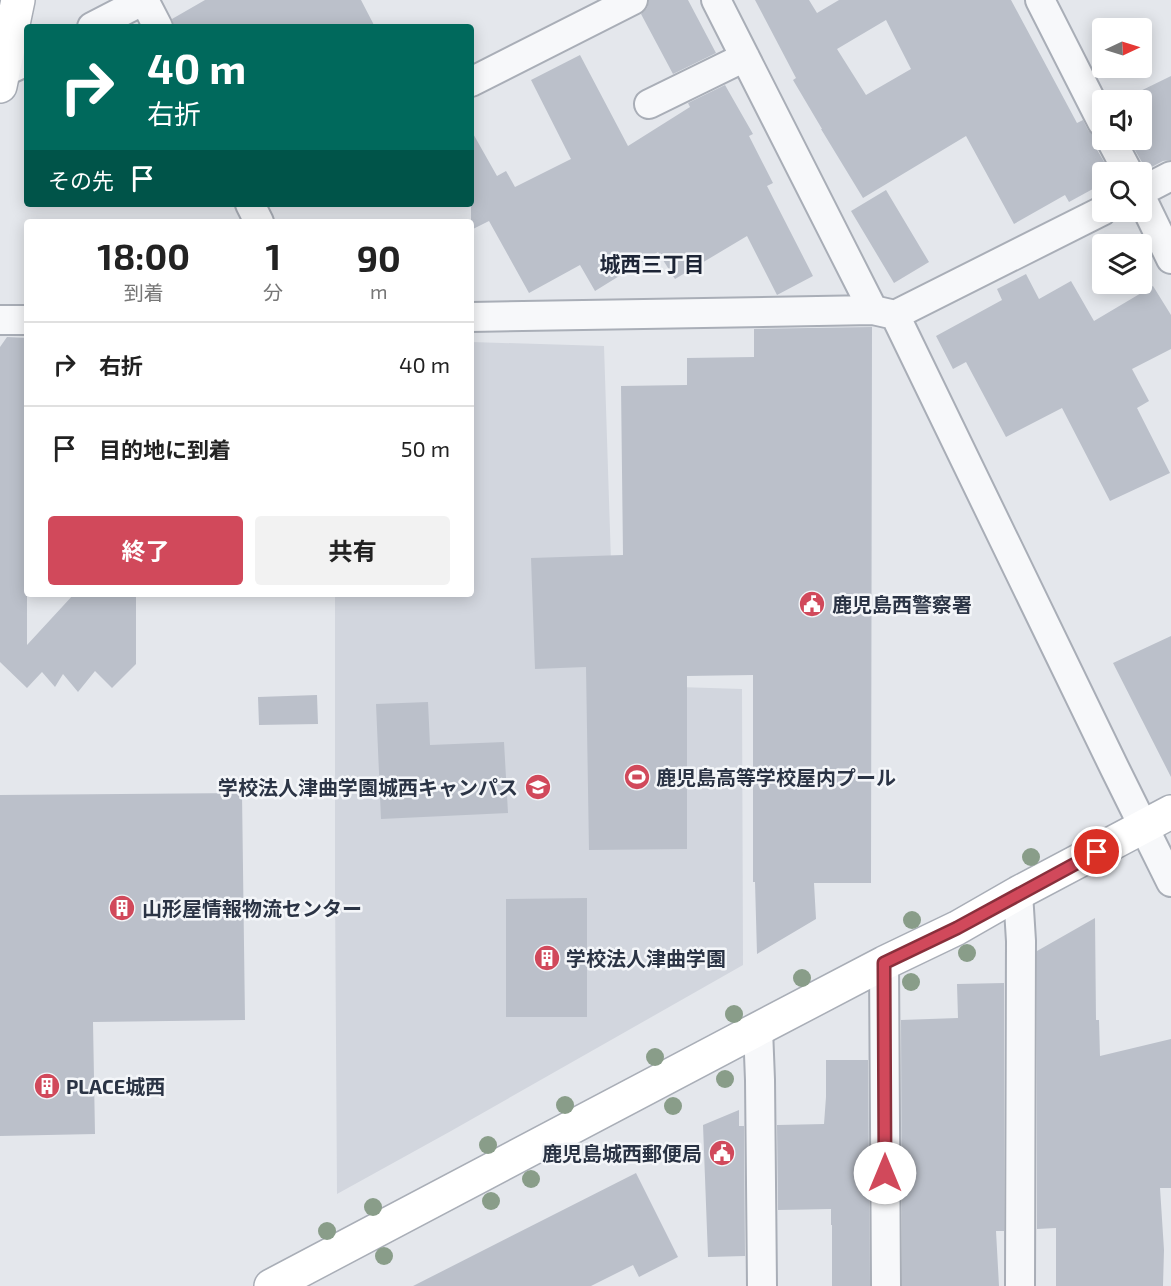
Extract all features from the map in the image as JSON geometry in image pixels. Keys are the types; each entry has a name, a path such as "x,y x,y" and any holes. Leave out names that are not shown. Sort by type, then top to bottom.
{"street":[{"path":"7,74 18,0"},
{"path":"98,24 144,0 156,24"},
{"path":"474,80 633,0"},
{"path":"716,0 1158,819 1171,882"},
{"path":"1040,0 1092,102"},
{"path":"649,104 745,57"},
{"path":"1152,186 1171,176"},
{"path":"474,317 884,312 1092,216"},
{"path":"1152,220 1171,259"},
{"path":"0,320 24,320"},
{"path":"271,1286 884,963 957,928 1158,819"},
{"path":"1018,893 1021,941 1020,1286"},
{"path":"884,963 886,1286"},
{"path":"758,1029 762,1286"}],"shaded area":[{"name":"学校法人津曲学園城西キャンパス","path":"474,342 604,346 615,685 742,689 743,965 337,1194 335,597 474,597"}],"building":[{"path":"205,0 361,0 373,24 173,24 172,19"},
{"path":"649,0 688,0 716,53 673,74 641,14 647,8"},
{"path":"755,0 809,0 817,13 839,0 1011,0 1077,123 1083,120 1092,134 1092,150 1097,150 1104,162 1092,162 1092,189 1069,202 1065,195 1014,224 966,136 863,198 793,80 796,78","holes":["886,20 911,69 866,95 837,49"]},
{"path":"580,55 628,146 690,107 688,103 725,85 753,134 749,136 773,183 767,186 813,276 777,295 747,236 675,279 658,252 595,291 580,265 529,293 489,221 474,228 471,207 474,207 474,135 497,176 506,171 515,187 571,159 531,80"},
{"path":"1171,76 1171,160 1152,167 1152,162 1142,162 1135,150 1152,150 1152,90 1142,90"},
{"path":"886,190 929,262 894,283 851,211"},
{"path":"1026,274 1039,299 1071,281 1094,321 1140,294 1152,294 1153,286 1171,315 1171,349 1132,369 1149,401 1137,408 1170,473 1110,501 1062,408 1006,437 966,362 953,369 936,336 1002,300 997,289"},
{"path":"872,327 871,883 814,883 816,919 757,954 755,882 753,882 753,675 687,676 687,849 589,850 586,667 535,669 531,558 623,555 621,386 687,385 687,358 754,357 754,329"},
{"path":"7,337 24,338 24,597 27,597 27,645 71,597 136,597 136,664 112,688 95,671 78,692 63,674 55,687 42,672 27,688 0,662 0,347"},
{"path":"1171,636 1171,777 1113,663"},
{"path":"317,695 318,724 259,725 258,697"},
{"path":"428,702 430,745 504,742 508,813 381,819 376,704"},
{"name":"山形屋情報物流センター","path":"242,793 245,1020 93,1022 95,1134 0,1136 0,795"},
{"name":"学校法人津曲学園","path":"587,898 587,1017 506,1017 506,899"},
{"path":"1095,918 1096,1020 1099,1020 1100,1056 1171,1039 1171,1188 1160,1188 1164,1250 1163,1286 1056,1286 1056,1228 1037,1229 1037,951"},
{"path":"1004,983 1004,1231 996,1231 999,1286 902,1286 901,1020 958,1018 957,984"},
{"path":"826,1060 868,1060 870,1286 832,1286 831,1209 778,1210 777,1125 824,1124"},
{"path":"739,1110 739,1126 744,1126 745,1256 708,1257 703,1125"},
{"path":"636,1173 678,1257 639,1277 633,1265 591,1286 413,1286"}],"place":[{"name":"鹿児島西警察署","path":"812,604"},
{"name":"鹿児島高等学校屋内プール","path":"637,777"},
{"name":"学校法人津曲学園城西キャンパス","path":"538,787"},
{"name":"山形屋情報物流センター","path":"122,908"},
{"name":"学校法人津曲学園","path":"547,958"},
{"name":"PLACE城西","path":"47,1086"},
{"name":"鹿児島城西郵便局","path":"722,1153"}],"district":[{"name":"城西三丁目","path":"652,263"}],"route":[{"path":"885,1173 884,963 957,928 1097,852"}]}
